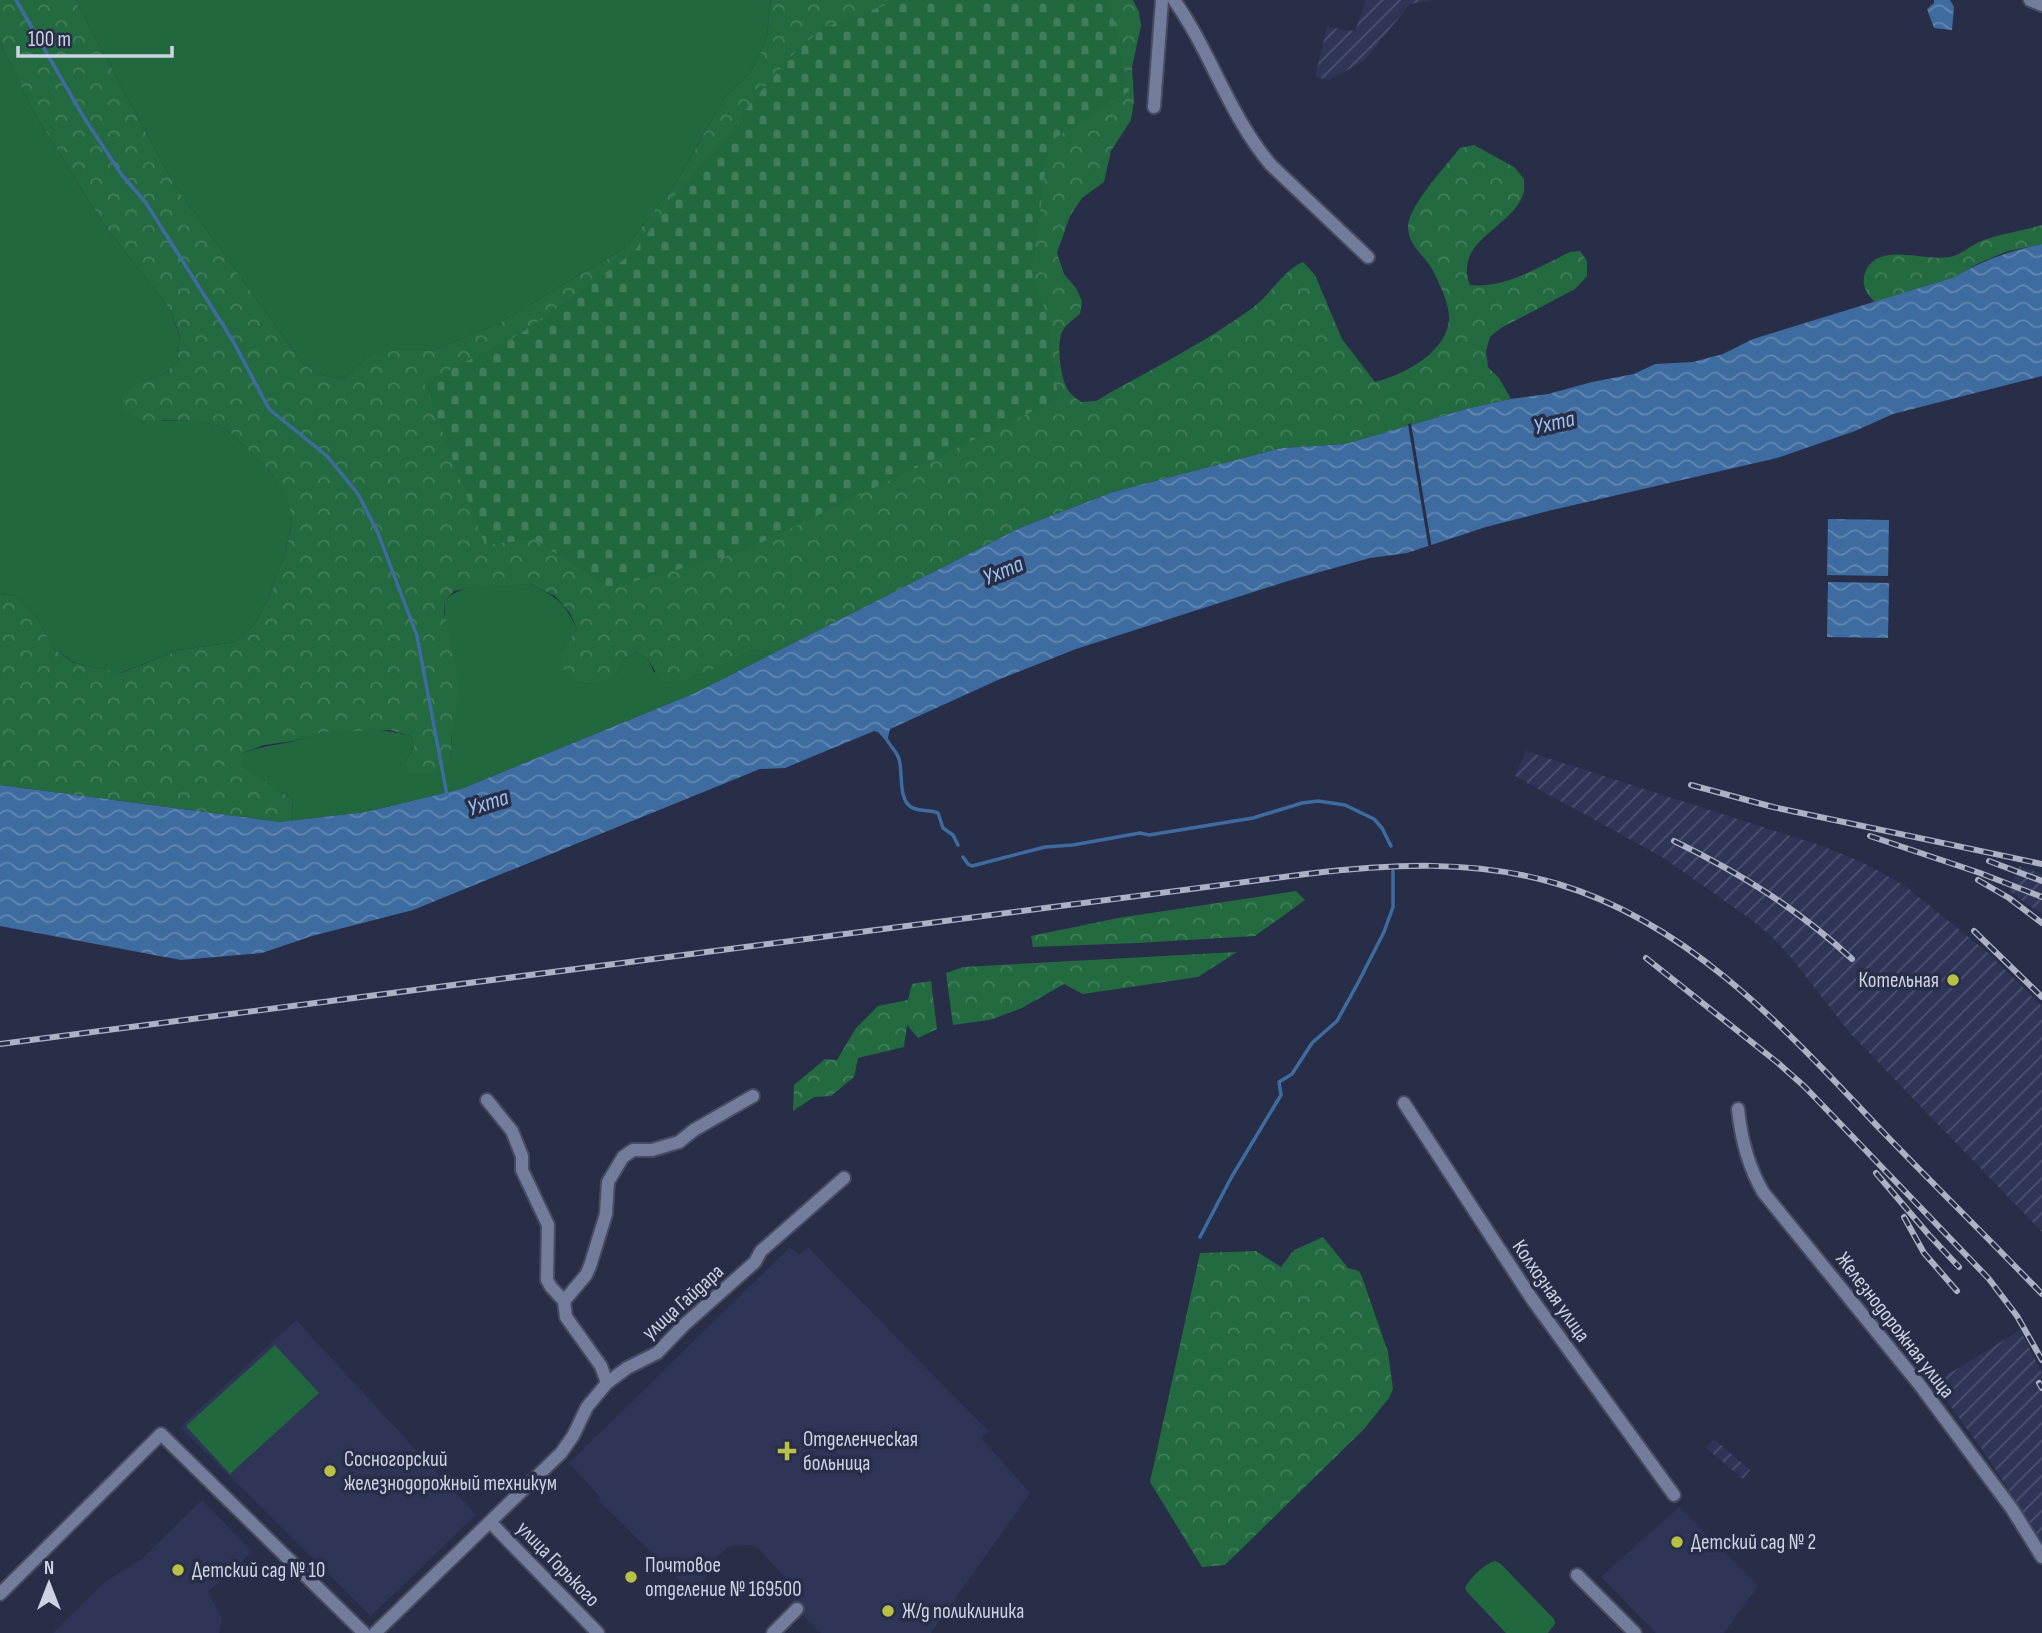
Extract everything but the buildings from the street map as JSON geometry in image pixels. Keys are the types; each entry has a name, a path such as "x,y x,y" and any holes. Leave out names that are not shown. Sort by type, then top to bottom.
{"street":[{"path":"1154,107 1162,0"},
{"path":"1174,0 1194,27 1244,130 1257,149 1368,257"},
{"path":"2030,0 2042,5"},
{"path":"564,1301 586,1275 590,1266 606,1214 608,1182 624,1157 633,1150 653,1150 679,1142 694,1130 753,1096"},
{"path":"487,1100 512,1131 522,1156 522,1170 548,1225 547,1280 564,1301 566,1317 601,1366 607,1383"},
{"name":"Колхозная улица","path":"1404,1103 1532,1299 1674,1495"},
{"name":"Железнодорожная улица","path":"1738,1109 1748,1160 1763,1192 1919,1384 1990,1478 2042,1557"},
{"name":"улица Гайдара","path":"375,1633 561,1453 587,1407 607,1383 627,1368 657,1353 684,1325 755,1262 761,1251 844,1178"},
{"path":"0,1594 160,1434 364,1633"},
{"name":"улица Горького","path":"490,1522 598,1633"},
{"path":"1577,1575 1634,1633"},
{"path":"773,1633 797,1609"}],"shaded area":[{"path":"1366,0 1434,0 1410,4 1364,61 1329,80 1315,77 1327,27 1355,31"},
{"path":"1526,751 1822,846 1860,861 1904,885 1987,952 2042,1006 2042,1232 1850,1033 1772,937 1662,857 1515,776"},
{"path":"2019,866 2042,874 2042,914 2009,891"},
{"name":"Отделенческая больница","path":"790,1247 799,1255 808,1247 988,1431 981,1438 1030,1493 931,1633 821,1633 791,1603 797,1593 788,1581 758,1548 750,1545 730,1546 709,1563 712,1567 704,1580 687,1593 677,1577 598,1500 600,1497 569,1463"},
{"name":"Сосногорский железнодорожный техникум","path":"296,1320 476,1515 371,1616 180,1427"},
{"path":"2020,1330 2042,1373 2042,1542 1988,1458 1934,1383"},
{"path":"1714,1439 1750,1470 1743,1479 1706,1448"},
{"name":"Детский сад № 10","path":"202,1500 252,1552 208,1592 222,1619 219,1633 53,1633 106,1581 142,1559"},
{"name":"Детский сад № 2","path":"1679,1507 1758,1586 1724,1633 1656,1633 1601,1577"}],"green space":[{"path":"0,0 75,0 173,183 303,364 320,375 344,379 367,357 385,351 431,351 498,324 625,248 676,183 725,97 748,75 758,59 767,36 771,0 1133,0 1139,12 1141,26 1132,67 1134,100 1131,120 1111,151 1104,182 1082,198 1070,216 1057,253 1064,274 1076,288 1082,301 1080,314 1063,330 1059,351 1065,384 1071,394 1081,402 1096,401 1214,334 1258,303 1288,272 1303,262 1315,275 1342,339 1375,382 1398,374 1421,361 1440,343 1446,332 1449,314 1444,294 1432,269 1411,240 1409,219 1420,198 1460,148 1474,145 1514,167 1524,179 1524,193 1516,207 1485,236 1469,257 1467,270 1470,285 1496,284 1509,280 1570,252 1580,251 1587,261 1587,276 1575,289 1501,328 1490,337 1486,351 1488,367 1499,378 1511,399 1345,444 1282,448 1113,492 1022,527 772,654 753,650 685,679 661,681 648,659 636,652 623,659 616,674 600,683 576,681 561,666 562,650 577,629 570,613 555,596 530,584 474,587 454,591 444,601 460,688 450,761 430,773 408,773 406,762 414,746 411,736 390,730 323,732 293,741 264,745 243,753 243,766 293,800 291,821 280,822 0,785 0,594 15,596 37,618 53,648 74,663 121,673 179,650 236,642 255,624 270,595 286,550 292,523 288,497 271,472 226,428 200,421 139,420 123,409 121,396 140,382 165,374 177,361 180,337 170,309 102,222 31,107 0,42"},
{"path":"75,0 771,0 767,36 758,59 748,75 725,97 676,183 625,248 498,324 431,351 367,357 344,379 320,375 303,364 173,183"},
{"path":"899,0 1109,0 1129,91 1049,142 1032,272 1049,322 1058,399 742,552 610,588 534,539 485,545 424,383 520,334 633,253 683,184 729,137 750,104 795,52 823,28"},
{"path":"0,42 31,107 102,222 170,309 180,338 177,361 165,374 140,382 163,421 200,421 226,428 271,472 289,497 292,523 286,550 270,595 255,624 236,642 179,650 120,673 75,663 53,648 37,618 15,596 0,594"},
{"path":"2042,225 2042,244 2008,251 1955,277 1875,302 1866,289 1865,273 1871,263 1880,257 1950,257 1986,239"},
{"path":"530,584 559,601 577,629 562,650 616,674 623,659 636,652 648,659 654,672 693,677 753,650 772,654 695,693 461,789 366,812 291,821 293,800 243,766 243,753 323,732 345,729 389,731 411,736 414,746 406,762 450,761 452,733 444,600 474,587"},
{"path":"1296,891 1305,900 1255,936 1033,947 1031,936 1118,918"},
{"path":"1237,952 1198,977 1083,994 1064,984 1022,1008 990,1020 953,1025 946,973 963,967"},
{"path":"931,981 937,1029 918,1038 907,1025 904,1047 858,1058 854,1077 831,1096 814,1097 793,1111 794,1085 825,1059 837,1060 856,1028 878,1006 908,1000 912,984"},
{"path":"1323,1237 1348,1268 1359,1271 1362,1277 1388,1352 1393,1389 1364,1429 1225,1565 1202,1567 1150,1482 1200,1253 1256,1251 1281,1267 1294,1250"},
{"path":"275,1345 319,1393 230,1474 186,1426"},
{"path":"1495,1561 1554,1619 1555,1624 1548,1633 1506,1633 1467,1592 1465,1588 1474,1576"}],"water":[{"path":"1934,0 1950,0 1954,7 1952,30 1934,28 1927,9"},
{"name":"Ухта","path":"2042,244 2042,376 1893,414 1855,431 1777,458 1548,511 1486,527 1407,553 1370,558 1291,580 1076,649 1000,679 890,729 887,742 874,731 785,768 760,769 413,910 312,936 262,953 181,960 0,926 0,785 280,822 366,812 461,789 695,693 1022,527 1113,492 1282,448 1345,444 1470,408 1548,394 1634,374 1655,364 1693,362 1723,354 1753,339 1955,277 1997,257"},
{"path":"1828,519 1889,520 1888,576 1827,575"},
{"path":"1828,582 1889,583 1888,638 1827,637"}],"pier":[{"path":"1411,423 1432,549 1429,550 1408,424"}],"waterway":[{"path":"16,0 83,116 121,174 146,203 233,341 269,409 327,456 358,494 378,533 417,636 447,795"},
{"path":"887,740 899,759 907,803 914,809 938,813 943,828 953,835 958,845"},
{"path":"963,857 972,866 1045,847 1073,845 1140,833 1149,835 1253,818 1302,803 1318,801 1345,805 1374,819 1391,846"},
{"path":"1200,1237 1231,1178 1281,1095 1279,1082 1292,1074 1312,1043 1337,1021 1359,981 1384,932 1393,907 1393,871"}],"railway":[{"path":"1691,785 1773,807 2042,864"},
{"path":"1870,836 2042,897"},
{"path":"1674,841 1768,893 1811,924 1852,959"},
{"path":"1989,861 2042,881"},
{"path":"0,1044 1306,874 1401,866 1495,870 1558,884 1607,902 1652,926 1695,954 1774,1020 2042,1294"},
{"path":"1978,880 2009,898 2042,923"},
{"path":"1974,931 2042,997"},
{"path":"1646,958 1805,1087 1989,1279 2017,1316 2042,1360"},
{"path":"1876,1173 1959,1267"},
{"path":"1904,1217 1924,1253 1957,1291"},
{"path":"2039,1383 2042,1388"}],"place":[{"name":"Котельная","path":"1953,980"},
{"name":"Отделенческая больница","path":"787,1451"},
{"name":"Сосногорский железнодорожный техникум","path":"330,1471"},
{"name":"Детский сад № 2","path":"1677,1542"},
{"name":"Детский сад № 10","path":"178,1570"},
{"name":"Почтовое отделение № 169500","path":"631,1577"},
{"name":"Ж/д поликлиника","path":"888,1611"}]}
